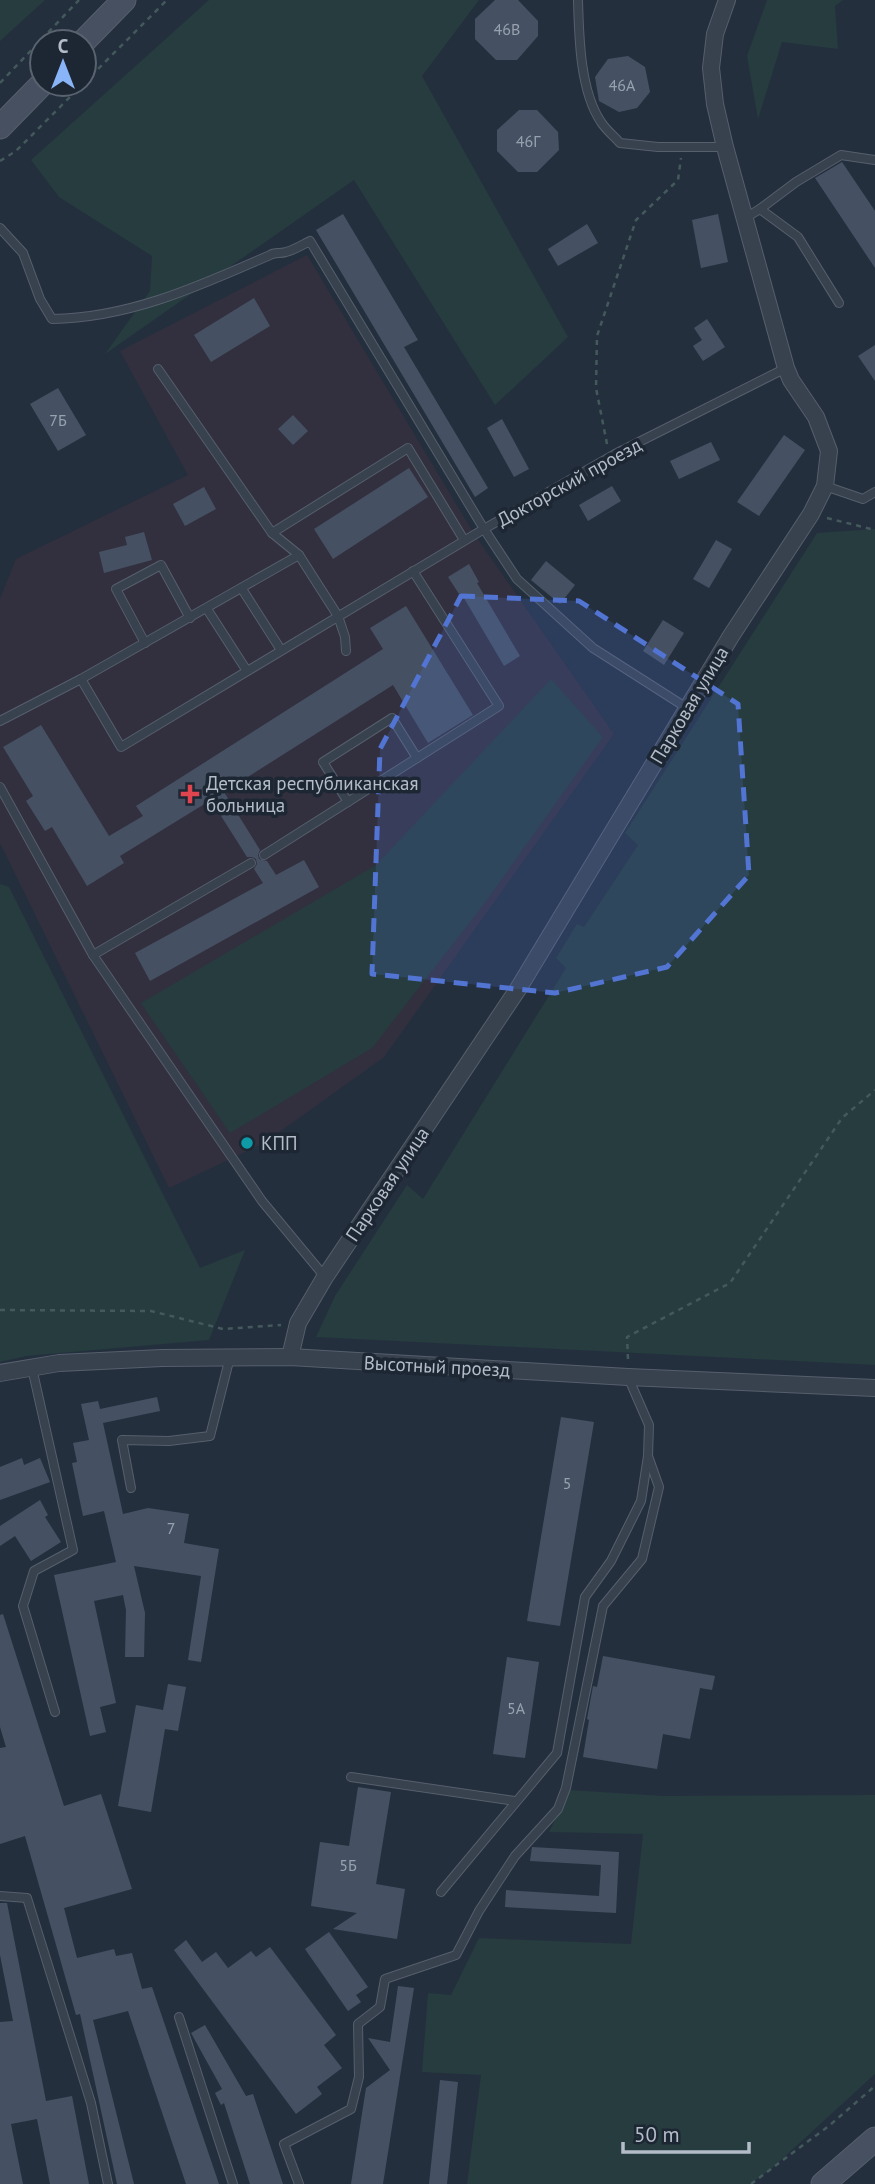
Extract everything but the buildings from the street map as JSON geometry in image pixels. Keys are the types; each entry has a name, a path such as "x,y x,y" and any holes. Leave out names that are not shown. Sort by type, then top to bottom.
{"main road":[{"path":"97,28 124,0"},
{"path":"0,127 28,98"},
{"path":"823,2184 875,2139"}],"street":[{"name":"Парковая улица","path":"290,1357 298,1324 325,1277 518,989 731,636 811,514 825,486 830,451 816,417 786,368 715,104 711,68 715,34 727,0"},
{"name":"Высотный проезд","path":"0,1373 59,1363 162,1358 290,1357 875,1388"}],"lane":[{"path":"578,0 579,38 588,91 601,121 620,143 658,147 725,146"},
{"path":"745,218 796,182 841,155 875,160"},
{"path":"760,209 798,237 839,303"},
{"path":"0,228 23,253 40,299 52,319 76,319 131,310 274,253 285,253 310,241 484,529 121,747 81,680"},
{"name":"Докторский проезд","path":"687,708 593,649 517,579 484,529 610,457 786,368"},
{"path":"158,369 272,533 299,555 338,616 345,637 346,651"},
{"path":"272,533 408,448 464,540"},
{"path":"825,486 863,499 875,492"},
{"path":"0,721 81,680 299,555"},
{"path":"145,643 116,589 161,565 190,618"},
{"path":"264,855 499,706 413,571"},
{"path":"242,589 281,650"},
{"path":"208,609 247,671"},
{"path":"348,802 323,762 392,718 417,758"},
{"path":"0,787 93,955 262,1201 325,1277"},
{"path":"93,955 251,863"},
{"path":"131,1488 122,1440 169,1441 210,1437 230,1357"},
{"path":"32,1368 72,1550 34,1572 23,1606 55,1712"},
{"path":"441,1892 557,1753 585,1597 611,1561 641,1501 648,1456 649,1425 628,1377"},
{"path":"299,2184 284,2144 351,2109 359,2077 358,2024 380,2007 385,1979 456,1955 479,1911 515,1856 558,1809 566,1788 603,1606 642,1559 659,1487 648,1456"},
{"path":"351,1777 515,1801"},
{"path":"0,1896 27,1898 91,2103 108,2184"},
{"path":"179,2017 233,2184"}],"path":[{"path":"0,83 79,0"},
{"path":"98,68 167,0"},
{"path":"0,161 16,151 68,98"},
{"path":"610,457 596,388 597,336 636,220 678,180 683,146"},
{"path":"811,514 875,530"},
{"path":"628,1377 627,1337 730,1283 842,1118 875,1090"},
{"path":"0,1310 151,1311 223,1329 298,1324"},
{"path":"751,2184 830,2125 875,2086"}],"highlighted area":[{"path":"461,596 579,601 738,704 749,875 667,967 555,993 372,974 380,749"}],"shaded area":[{"path":"307,255 474,534 614,734 384,1057 264,1143 169,1188 0,843 0,599 16,559 188,475 120,351"}],"green space":[{"path":"0,0 45,0 0,41"},
{"path":"209,0 479,0 422,76 568,337 495,405 354,180 105,354 150,291 152,256 59,197 31,160"},
{"path":"767,0 843,0 835,6 838,49 782,42 758,119 747,56"},
{"path":"875,529 875,1365 316,1337 335,1296 407,1185 423,1199 566,968 556,958 577,924 584,927 638,845 625,833 817,533"},
{"path":"551,679 603,737 484,904 372,1048 230,1133 141,1003 376,865"},
{"path":"0,884 9,887 200,1268 245,1250 209,1340 26,1356 0,1362"},
{"path":"570,1790 663,1796 875,1795 875,2074 770,2170 750,2184 467,2184 481,2075 422,2072 428,1993 451,1995 479,1938 631,1944 643,1834 549,1832"}],"place":[{"name":"Детская республиканская больница","path":"190,794"},
{"name":"КПП","path":"247,1143"}]}
